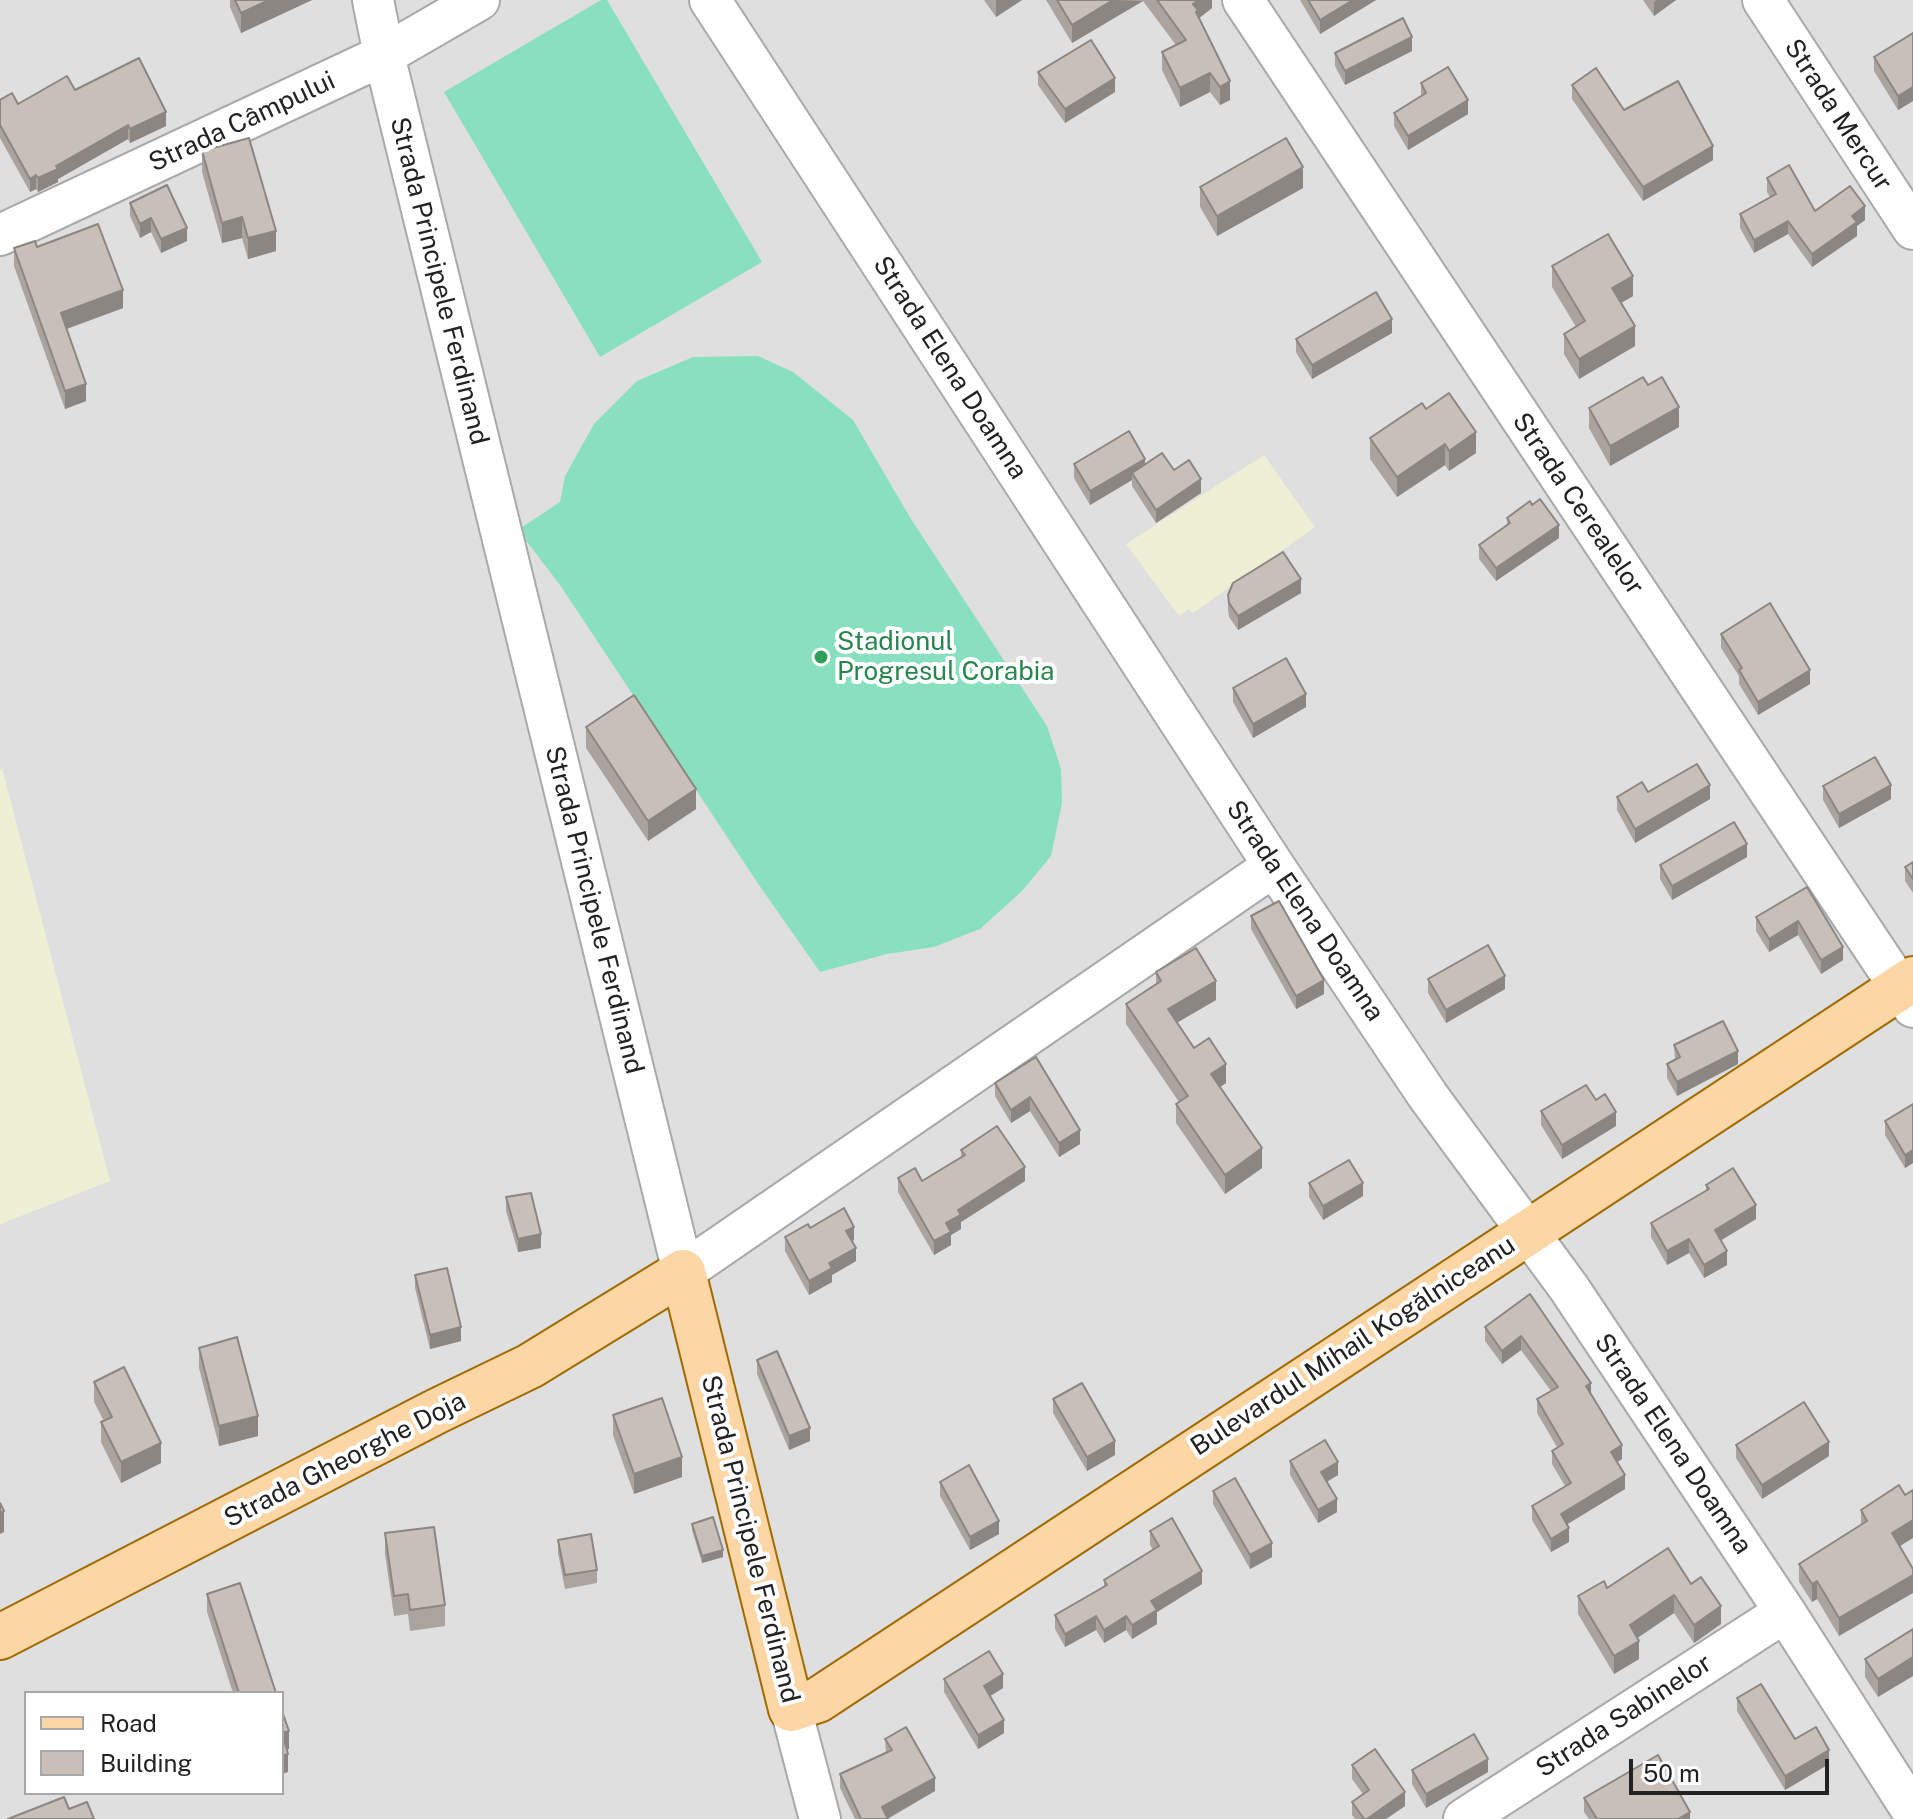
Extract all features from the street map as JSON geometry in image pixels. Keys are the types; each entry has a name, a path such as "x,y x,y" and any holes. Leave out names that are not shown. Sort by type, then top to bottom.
{"main road":[{"name":"Bulevardul Mihail Kogălniceanu","path":"791,1709 818,1700 1528,1231 1909,991"},
{"name":"Strada Gheorghe Doja","path":"0,1637 530,1366 683,1272"},
{"name":"Strada Principele Ferdinand","path":"683,1272 791,1709"}],"street":[{"name":"Strada Principele Ferdinand","path":"373,0 683,1272"},
{"name":"Strada Câmpului","path":"0,235 384,55 479,0"},
{"name":"Strada Elena Doamna","path":"710,0 1274,866 1428,1096 1528,1231 1785,1612 1913,1812"},
{"name":"Strada Cerealelor","path":"1243,0 1909,991"},
{"name":"Strada Mercur","path":"1763,0 1913,229"},
{"path":"683,1272 1274,866"},
{"name":"Strada Sabinelor","path":"1464,1819 1785,1612"},
{"name":"Strada Principele Ferdinand","path":"791,1709 820,1819"}],"shaded area":[{"path":"0,0 1913,0 1913,1819 0,1819 0,1224 109,1180 2,769"}],"green space":[{"path":"601,0 607,0 762,262 600,357 444,92"},
{"path":"758,356 793,372 853,420 911,519 1047,726 1061,769 1062,803 1051,856 1022,891 980,929 934,947 887,954 820,972 560,585 518,530 560,502 565,476 594,424 637,381 693,357"},
{"path":"1264,455 1315,527 1193,613 1189,609 1179,616 1126,544"},
{"path":"0,770 110,1181 0,1224"}],"building":[{"path":"235,0 269,0 241,13"},
{"path":"1057,0 1113,0 1072,25"},
{"path":"1157,0 1198,0 1193,4 1198,10 1196,12 1230,81 1220,87 1210,73 1180,88 1162,52 1186,40"},
{"path":"1308,0 1353,0 1320,20"},
{"path":"1403,18 1412,37 1345,71 1335,53"},
{"path":"1913,33 1913,87 1898,96 1874,57"},
{"path":"1091,40 1115,78 1065,109 1038,72"},
{"path":"139,58 166,112 130,129 128,125 56,166 58,169 30,179 0,125 0,100 12,93 18,104 67,76 75,90"},
{"path":"1448,67 1468,100 1408,136 1394,113 1426,93 1421,83"},
{"path":"1596,68 1624,110 1678,81 1713,146 1643,187 1572,85"},
{"path":"249,138 276,231 248,238 242,217 222,223 202,151"},
{"path":"1286,138 1303,167 1217,216 1200,187"},
{"path":"1789,165 1815,211 1850,186 1865,206 1852,216 1857,222 1812,254 1788,221 1754,240 1740,214 1776,194 1767,178"},
{"path":"167,185 187,228 161,239 151,218 140,224 130,203"},
{"path":"98,224 123,290 61,313 86,384 65,391 14,248 35,241 37,247"},
{"path":"1608,234 1633,276 1612,288 1635,326 1579,359 1564,334 1585,321 1552,266"},
{"path":"1376,292 1392,319 1312,365 1296,339"},
{"path":"1643,377 1648,385 1662,377 1679,407 1610,446 1589,408"},
{"path":"1449,393 1476,432 1449,451 1445,444 1397,477 1370,438 1422,403 1426,409"},
{"path":"1129,431 1145,459 1090,491 1074,464"},
{"path":"1162,453 1174,470 1189,460 1201,479 1156,510 1132,473"},
{"path":"1540,499 1559,525 1496,568 1479,545 1510,523 1507,518 1530,501 1532,505"},
{"path":"1283,552 1301,579 1238,616 1229,603 1228,595 1233,583"},
{"path":"1770,603 1810,670 1758,702 1721,634"},
{"path":"1286,658 1306,694 1253,724 1233,688"},
{"path":"634,695 696,789 648,821 586,727"},
{"path":"1875,757 1891,785 1839,814 1823,786"},
{"path":"1697,764 1710,785 1635,829 1617,797 1642,782 1648,792"},
{"path":"1734,822 1747,844 1672,886 1660,865"},
{"path":"1913,862 1913,879 1905,867"},
{"path":"1807,887 1843,947 1821,960 1798,921 1769,939 1756,917"},
{"path":"1279,901 1324,980 1296,996 1251,916"},
{"path":"1488,945 1505,976 1446,1010 1428,979"},
{"path":"1196,948 1216,981 1168,1009 1194,1048 1209,1038 1226,1064 1211,1074 1262,1148 1225,1175 1176,1104 1188,1096 1126,1004 1161,981 1156,972"},
{"path":"1723,1021 1738,1051 1677,1082 1667,1064 1680,1057 1674,1045"},
{"path":"1036,1057 1080,1130 1059,1143 1030,1097 1011,1110 995,1083"},
{"path":"1586,1085 1596,1100 1605,1094 1616,1112 1562,1145 1541,1111"},
{"path":"1913,1104 1913,1150 1905,1155 1885,1121"},
{"path":"997,1126 1025,1167 958,1210 961,1215 946,1223 951,1232 934,1241 898,1178 915,1168 922,1181 965,1155 961,1150"},
{"path":"1349,1160 1363,1183 1323,1206 1309,1183"},
{"path":"1733,1168 1756,1205 1715,1230 1727,1251 1704,1265 1689,1239 1667,1251 1651,1223 1709,1189 1706,1185"},
{"path":"531,1193 541,1234 518,1239 506,1197"},
{"path":"844,1208 854,1227 846,1231 856,1248 829,1263 832,1268 809,1281 785,1237 808,1224 810,1228"},
{"path":"447,1268 461,1327 430,1335 415,1275"},
{"path":"1530,1294 1591,1383 1586,1386 1622,1445 1611,1452 1625,1475 1561,1514 1569,1528 1551,1539 1532,1506 1571,1483 1552,1451 1563,1444 1537,1399 1558,1387 1521,1336 1502,1351 1485,1327"},
{"path":"237,1337 258,1416 219,1426 199,1348"},
{"path":"777,1351 810,1428 789,1436 757,1360"},
{"path":"124,1367 161,1443 121,1462 101,1422 112,1417 94,1382"},
{"path":"1082,1383 1115,1441 1087,1457 1053,1399"},
{"path":"662,1398 682,1457 634,1474 613,1415"},
{"path":"1804,1402 1829,1442 1762,1485 1736,1445"},
{"path":"1325,1440 1338,1462 1321,1472 1337,1499 1318,1510 1290,1461"},
{"path":"969,1465 999,1521 970,1537 940,1482"},
{"path":"1235,1478 1272,1543 1250,1555 1213,1491"},
{"path":"1899,1485 1905,1495 1913,1490 1913,1520 1892,1533 1913,1569 1913,1575 1839,1618 1817,1581 1812,1584 1799,1564 1867,1521 1861,1510"},
{"path":"713,1517 723,1550 702,1556 692,1524"},
{"path":"1172,1518 1202,1571 1151,1601 1157,1610 1132,1625 1126,1616 1104,1630 1096,1616 1065,1634 1055,1615 1107,1585 1104,1580 1159,1546 1150,1531"},
{"path":"434,1527 445,1605 410,1610 408,1594 394,1596 385,1533"},
{"path":"591,1534 597,1570 565,1575 558,1540"},
{"path":"1668,1548 1691,1584 1701,1577 1721,1606 1694,1625 1674,1595 1630,1625 1639,1641 1614,1656 1578,1596 1604,1581 1607,1588"},
{"path":"240,1583 275,1691 238,1691 207,1594"},
{"path":"1913,1629 1913,1657 1878,1679 1865,1659"},
{"path":"989,1651 1003,1674 984,1686 1004,1720 978,1735 944,1679"},
{"path":"1761,1684 1795,1739 1816,1727 1829,1750 1785,1776 1737,1698"},
{"path":"906,1727 935,1778 882,1807 888,1819 861,1819 840,1774 892,1750 885,1739"},
{"path":"1474,1734 1488,1759 1426,1794 1412,1770"},
{"path":"1375,1749 1405,1792 1364,1819 1352,1802 1369,1790 1352,1765"},
{"path":"1658,1755 1690,1812 1678,1819 1597,1819 1584,1798"},
{"path":"64,1797 69,1809 87,1802 94,1819 8,1819"}],"place":[{"name":"Stadionul Progresul Corabia","path":"821,657"}]}
